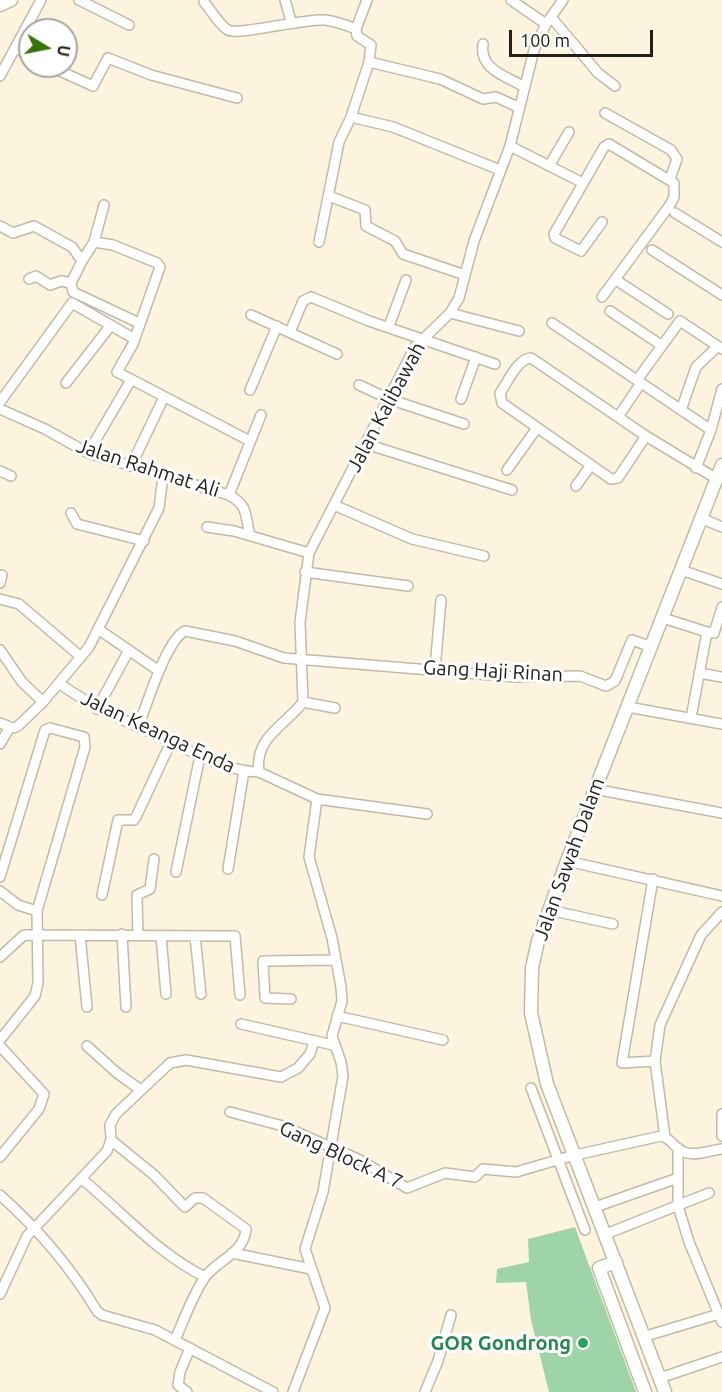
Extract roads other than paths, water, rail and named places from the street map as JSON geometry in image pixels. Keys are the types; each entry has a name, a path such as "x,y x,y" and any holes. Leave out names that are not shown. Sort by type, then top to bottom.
{"street":[{"path":"0,4 11,0"},
{"path":"0,76 41,0"},
{"path":"79,0 129,25"},
{"path":"285,0 291,21"},
{"path":"320,242 339,142 351,117 369,62 371,45 357,36 356,29 367,0"},
{"path":"511,0 548,20 597,73 615,86"},
{"name":"Jalan Kalibawah","path":"303,702 300,622 309,553 421,338 450,313 459,298 477,230 510,146 534,50 548,20 563,0"},
{"path":"204,2 225,28 234,33 291,21 324,20 356,29"},
{"path":"483,44 481,56 485,63 525,87"},
{"path":"75,78 93,86 108,58 152,75 237,98"},
{"path":"369,62 440,79 483,99 496,97 520,108"},
{"path":"605,113 671,150 677,159 670,179"},
{"path":"351,117 393,127 476,158 500,170"},
{"path":"549,166 569,132"},
{"path":"602,222 581,251 555,238 554,231 604,147 609,144 670,179 675,189 669,205 602,297"},
{"path":"510,146 582,183"},
{"path":"329,196 365,210 366,226 394,241 401,252 465,275"},
{"path":"104,205 94,242 81,261 71,283 75,294 140,323"},
{"path":"675,213 722,242"},
{"path":"0,226 13,233 33,226 72,247 81,261"},
{"path":"94,242 113,245 156,263 160,267 140,323 117,372 250,441"},
{"path":"652,250 722,295"},
{"path":"29,279 36,276 50,285 61,280 71,283"},
{"path":"389,326 406,279"},
{"path":"616,280 668,314"},
{"path":"290,332 303,301 311,297 369,321 495,364"},
{"path":"0,402 68,305 77,305 133,338"},
{"path":"610,310 661,345"},
{"path":"450,313 519,331"},
{"path":"251,315 337,354"},
{"path":"618,417 661,345 680,321 720,348 696,367 681,410"},
{"path":"552,323 711,430"},
{"path":"66,383 111,325"},
{"path":"250,390 277,326"},
{"path":"461,399 476,357"},
{"path":"646,436 615,480 502,403 499,398 500,393 525,358 531,358 646,436 715,478"},
{"path":"88,453 131,380"},
{"path":"359,385 389,399 464,424"},
{"path":"699,470 722,389"},
{"path":"131,466 164,397"},
{"name":"Jalan Rahmat Ali","path":"0,409 45,429 88,453 229,495 248,513 250,535"},
{"path":"229,495 261,415"},
{"path":"507,470 537,428"},
{"path":"366,444 512,490"},
{"path":"576,486 591,465"},
{"name":"Jalan Sawah Dalam","path":"608,1265 606,1234 595,1207 566,1157 547,1084 531,1013 532,968 549,910 594,789 703,519 715,478 722,465"},
{"path":"0,471 11,476"},
{"path":"0,723 10,727 18,726 60,684 81,657 98,629 159,508 163,476"},
{"path":"334,505 412,539 484,555"},
{"path":"71,513 78,524 144,541"},
{"path":"703,519 722,527"},
{"path":"207,527 250,535 309,553"},
{"path":"681,570 722,584"},
{"path":"305,572 408,586"},
{"path":"0,599 25,609 81,657"},
{"path":"435,669 441,600"},
{"path":"691,718 699,673 722,607"},
{"path":"663,618 714,634"},
{"path":"98,629 159,671 138,727"},
{"name":"Gang Haji Rinan","path":"159,671 179,634 186,631 235,641 284,658 302,657 520,677 580,676 606,686 615,681 631,642 635,640 651,646"},
{"path":"0,650 22,682 43,702"},
{"path":"97,709 129,650"},
{"path":"699,673 722,677"},
{"name":"Jalan Keanga Enda","path":"60,684 97,709 200,756 244,771 259,772"},
{"path":"335,708 303,702 276,726 267,739 260,753 259,772 317,798 427,814"},
{"path":"628,707 722,724"},
{"path":"0,744 10,727"},
{"path":"0,877 45,730 50,728 84,737 85,747 36,922 38,983 35,996 0,1040"},
{"path":"102,895 118,820 134,820 171,742"},
{"path":"176,872 200,756"},
{"path":"228,869 244,771"},
{"path":"594,789 722,813"},
{"path":"292,1392 325,1308 305,1249 323,1192 343,1076 332,1036 341,987 331,934 309,857 317,798"},
{"path":"138,933 137,895 150,889 154,859"},
{"path":"567,861 722,896"},
{"path":"653,879 622,1063 655,1061"},
{"path":"0,891 36,922 80,935 138,933 161,936 235,936 240,995"},
{"path":"549,910 613,924"},
{"path":"646,1336 720,1318 689,1242 678,1206 678,1148 675,1142 665,1137 655,1061 660,1025 667,1005 701,935 722,912"},
{"path":"0,957 36,922"},
{"path":"122,934 126,1007"},
{"path":"80,935 87,1007"},
{"path":"161,936 166,994"},
{"path":"195,936 201,994"},
{"path":"291,999 265,998 263,961 336,960"},
{"path":"337,1016 443,1040"},
{"path":"241,1023 333,1045"},
{"path":"0,1294 27,1236 107,1151 111,1140 110,1125 117,1114 170,1063 179,1059 280,1077 298,1068 310,1054 315,1041"},
{"path":"0,1046 44,1095 39,1109 0,1157"},
{"path":"87,1046 117,1073 141,1090"},
{"path":"531,1088 566,1157 585,1230"},
{"name":"Gang Block A 7","path":"230,1112 283,1126 358,1159 407,1188 445,1173 475,1177 484,1170 516,1172 566,1157 665,1137"},
{"path":"721,1118 722,1136"},
{"path":"111,1140 154,1175 185,1207 195,1198 203,1198 246,1230 244,1239 232,1253 205,1277 175,1340"},
{"path":"678,1148 691,1154 722,1149"},
{"path":"595,1207 678,1178"},
{"path":"82,1179 130,1225 181,1265 205,1277"},
{"path":"606,1234 709,1193"},
{"path":"0,1195 36,1227 74,1273 97,1311 108,1318 140,1324 175,1340 273,1392"},
{"path":"232,1253 311,1269"},
{"path":"608,1265 646,1336 665,1392"},
{"path":"608,1265 645,1392"},
{"path":"425,1392 438,1361 451,1315"},
{"path":"187,1392 177,1385 190,1348"},
{"path":"660,1378 722,1358"}],"place":[{"name":"GOR Gondrong","path":"583,1343"}]}
